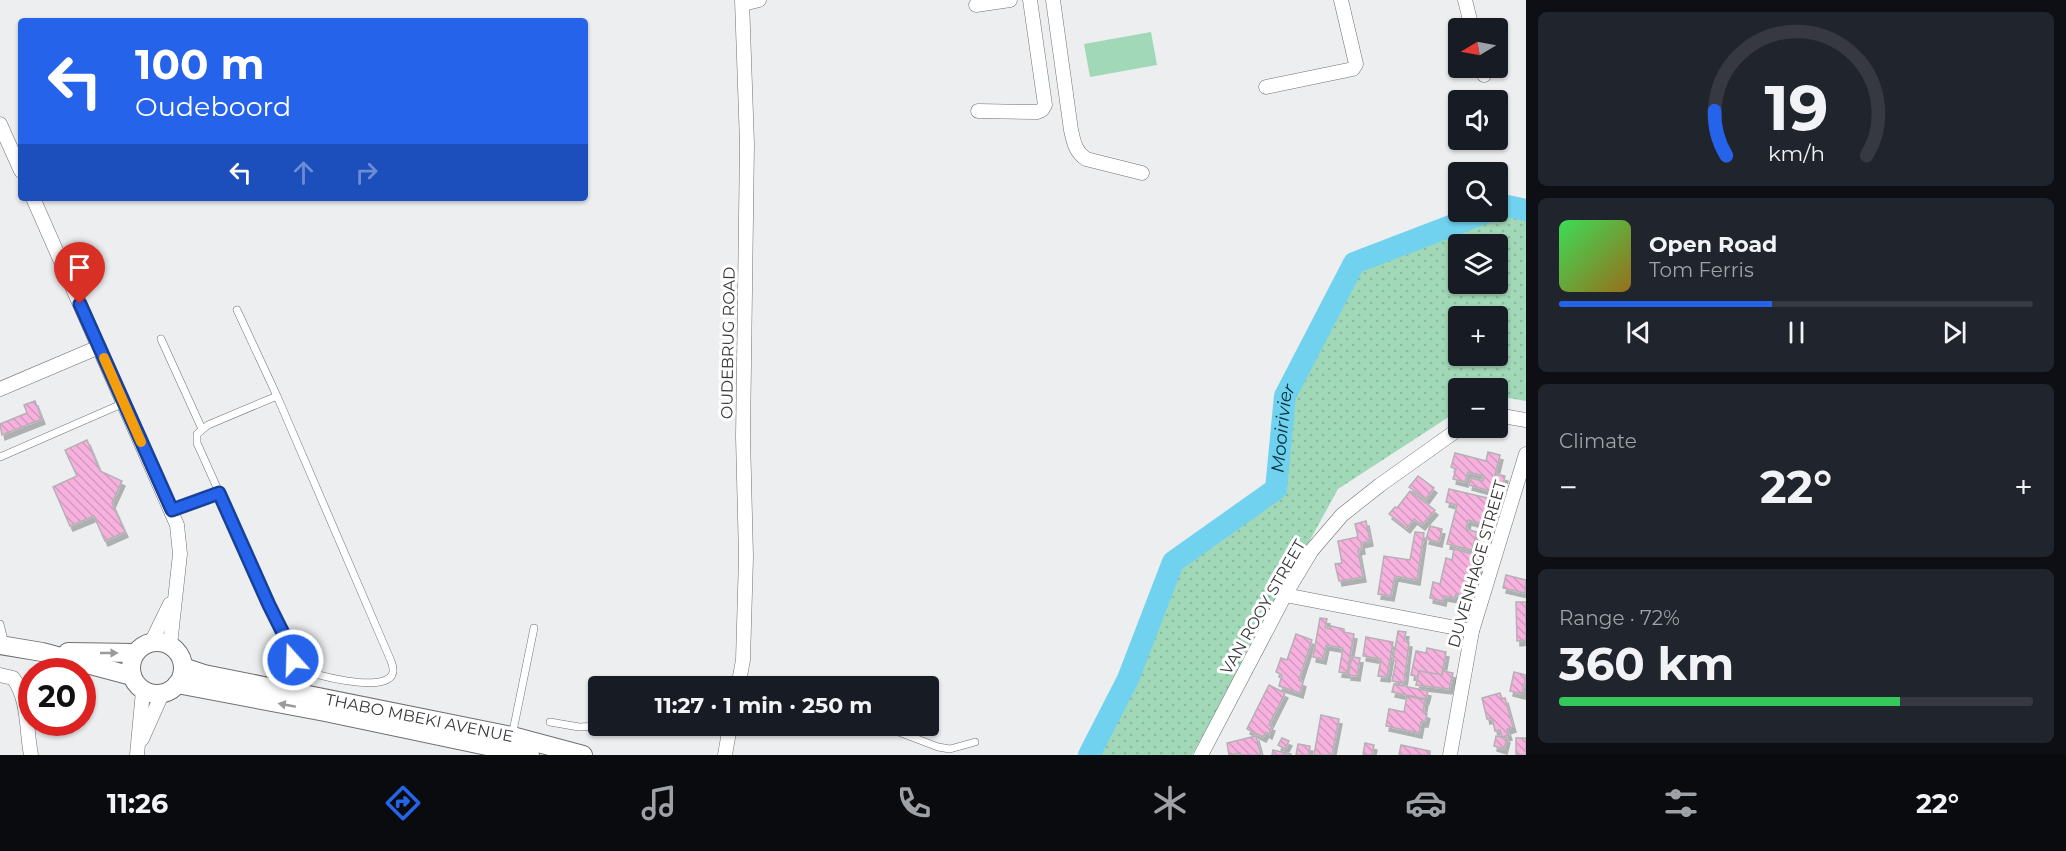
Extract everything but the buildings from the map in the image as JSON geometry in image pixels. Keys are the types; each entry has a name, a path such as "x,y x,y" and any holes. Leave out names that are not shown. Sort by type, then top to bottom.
{"main road":[{"path":"42,652 137,683 152,694 174,682 182,661 178,651 161,643 146,643 135,653 130,664 137,683"},
{"path":"3,646 42,652 135,653"},
{"name":"THABO MBEKI AVENUE","path":"174,682 204,674 512,736 584,755"},
{"name":"THABO MBEKI AVENUE","path":"174,682 530,755"}],"street":[{"path":"743,2 759,0"},
{"path":"976,5 1010,0"},
{"path":"978,111 1037,112 1045,105 1030,0"},
{"path":"1053,0 1075,148 1086,159 1142,173"},
{"path":"1266,87 1353,69 1356,64 1341,0"},
{"path":"1465,0 1470,18"},
{"name":"OUDEBRUG ROAD","path":"740,676 743,660 746,557 743,437 747,144 743,2"},
{"path":"0,124 18,164"},
{"path":"34,201 177,525 180,555 175,594 161,643"},
{"path":"0,388 99,347"},
{"path":"1508,417 1526,420"},
{"name":"VAN ROOY STREET","path":"1201,755 1285,595 1312,550 1342,515 1448,437"},
{"name":"DUVENHAGE STREET","path":"1450,755 1472,631 1526,454"},
{"path":"1285,595 1472,631"},
{"path":"1,676 13,678 19,686 31,755"},
{"path":"137,753 174,682"},
{"path":"137,683 137,753"},
{"path":"725,755 728,736"}],"lane":[{"path":"237,310 277,396 391,661 393,669 388,679 356,682 317,676 298,668 197,443 197,434 208,425 277,396"},
{"path":"161,339 202,429"},
{"path":"0,457 124,403"},
{"path":"172,510 219,493"},
{"path":"0,624 3,646"},
{"path":"512,736 534,628"},
{"path":"550,722 588,727"},
{"path":"909,736 950,749 975,742"}],"green space":[{"path":"1151,32 1157,65 1090,77 1084,44"},
{"path":"1508,206 1526,210 1526,401 1508,398 1508,378 1448,378 1448,418 1338,489 1192,755 1089,755 1127,679 1173,562 1276,489 1285,396 1354,263 1461,222 1508,222"}],"waterway":[{"name":"Mooirivier","path":"1508,206 1526,210"},
{"name":"Mooirivier","path":"1089,755 1128,679 1173,562 1276,489 1285,396 1354,263 1461,222"}],"slow traffic":[{"path":"104,358 141,442"}],"route":[{"path":"80,304 172,510 219,493 289,645 293,660"}]}
